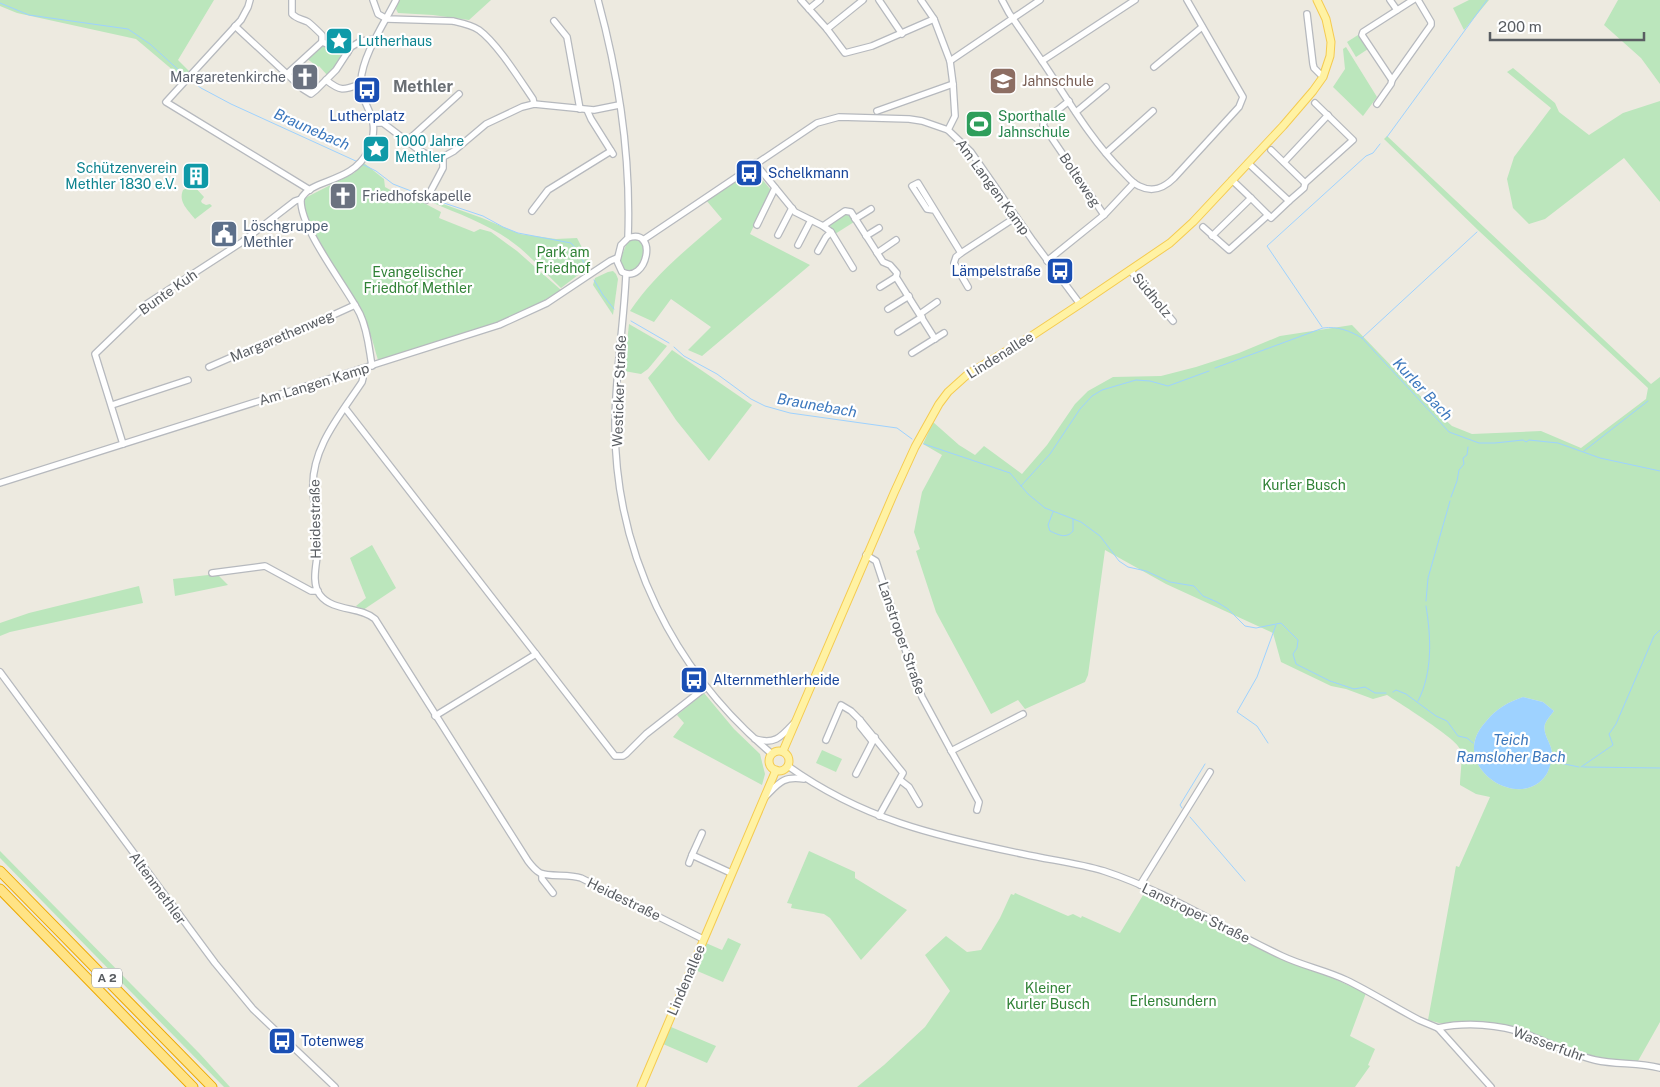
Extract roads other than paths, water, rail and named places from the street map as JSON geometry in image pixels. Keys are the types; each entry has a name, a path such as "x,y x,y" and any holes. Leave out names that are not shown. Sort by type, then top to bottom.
{"highway":[{"name":"A 2","path":"0,871 212,1087"},
{"name":"A 2","path":"0,889 193,1087"}],"main road":[{"path":"1317,0 1328,28 1331,42 1330,56 1323,77"},
{"name":"Lindenallee","path":"783,752 866,555 915,447 943,398 968,374 1030,337 1181,234 1248,163 1313,91 1323,77"},
{"path":"777,751 783,752 788,756 788,766 782,770 776,770 770,763 772,754 777,751"},
{"name":"Lindenallee","path":"641,1087 776,770"}],"street":[{"path":"250,0 245,14 166,102 310,190"},
{"path":"287,74 322,42 322,35 319,32 307,21 296,18 292,14 292,0"},
{"path":"373,0 378,14 387,19 453,21 478,29 496,49 533,99 534,104"},
{"path":"372,366 366,331 355,305 311,231 301,207 301,199 310,190 350,172 360,163 371,143 374,124 361,84 364,65 396,0"},
{"path":"598,0 619,105 627,166 628,238"},
{"path":"801,0 828,29 843,52 847,54 934,20"},
{"path":"809,9 820,0"},
{"path":"828,29 863,0"},
{"path":"879,0 902,34"},
{"path":"921,0 934,20 950,60 954,84 954,116 948,130"},
{"path":"1002,0 1069,102 1106,153 1134,183 1148,189 1155,189 1168,184 1239,108 1242,101 1242,94 1186,0"},
{"path":"950,60 1040,0"},
{"path":"1042,61 1135,0"},
{"path":"1390,0 1397,10"},
{"path":"1392,80 1362,35 1363,32 1413,0"},
{"path":"1377,104 1431,25 1418,0"},
{"path":"1307,14 1314,68 1323,77"},
{"path":"554,22 567,37 580,109"},
{"path":"235,26 303,89 311,94 326,80 356,43 376,39"},
{"path":"1154,67 1202,27"},
{"path":"322,42 348,52"},
{"path":"326,80 338,89 361,84"},
{"path":"877,111 954,84"},
{"path":"1076,112 1106,87"},
{"path":"406,142 459,94"},
{"name":"Bolteweg","path":"1069,102 1045,120 1043,125 1104,215"},
{"path":"374,124 383,123 406,142 430,156 443,157 454,151 486,124 505,114 534,104 587,110 619,105"},
{"path":"1232,180 1271,218 1304,188 1305,182 1353,140 1315,104"},
{"path":"532,212 548,190 612,152 587,110"},
{"path":"1106,153 1153,111"},
{"path":"1284,162 1328,115"},
{"name":"Am Langen Kamp","path":"643,240 817,123 831,118 922,121 948,130 968,148 1016,218 1080,304"},
{"path":"1271,150 1305,182"},
{"path":"426,200 443,168 443,157"},
{"path":"755,163 795,212 824,226 831,232 853,268"},
{"path":"1248,163 1289,201"},
{"path":"934,210 927,208 912,186 918,183 961,253"},
{"path":"1047,261 1104,215 1134,183"},
{"path":"757,225 775,188"},
{"path":"1212,236 1251,198"},
{"name":"Bunte Kuh","path":"123,444 95,354 148,303 242,242 295,201 301,199"},
{"path":"778,235 792,208"},
{"path":"856,219 871,209"},
{"path":"824,226 847,210 851,212 883,262 894,268 897,273 896,277 935,339"},
{"path":"1203,227 1226,250 1230,249 1268,215"},
{"path":"968,287 954,262 956,257 1016,218"},
{"path":"798,245 810,220"},
{"path":"866,236 879,228"},
{"path":"818,251 826,236 831,232"},
{"path":"637,236 643,240 648,252 642,266 634,273 626,274 619,268 617,258 621,245 628,238 637,236"},
{"path":"877,253 896,240"},
{"name":"Am Langen Kamp","path":"0,483 362,370 499,325 522,316 565,293 617,258"},
{"name":"Südholz","path":"1130,270 1173,321"},
{"name":"Westicker Straße","path":"626,274 614,425 622,507 631,543 642,576 658,613 677,647 706,687 738,724 772,754"},
{"path":"880,287 896,277"},
{"path":"888,309 908,296"},
{"path":"898,332 937,302"},
{"name":"Margarethenweg","path":"209,367 241,354 252,352 355,305"},
{"path":"912,353 944,333"},
{"name":"Heidestraße","path":"318,591 315,573 318,540 313,487 314,475 322,447 330,430 362,382 362,370"},
{"path":"112,405 188,380"},
{"path":"345,408 612,752 619,757 626,754 646,734 706,687"},
{"name":"Lanstroper Straße","path":"866,555 876,561 919,689 980,802 976,810"},
{"path":"212,573 265,566 310,591 318,591 321,597 329,602 367,614 375,619 528,861 542,874 542,879 553,893"},
{"path":"435,716 536,654"},
{"name":"Altenmethler","path":"0,672 215,964 253,1009 335,1087"},
{"path":"826,740 840,706 852,711 904,773 879,816"},
{"path":"951,751 1023,714"},
{"path":"753,738 764,742 774,740 781,736 796,721"},
{"path":"856,774 874,739"},
{"name":"Lanstroper Straße","path":"788,766 840,799 911,828 1103,871 1176,900 1283,956 1344,979 1419,1020 1438,1028 1491,1087"},
{"path":"1140,885 1210,772"},
{"name":"Lindenallee","path":"764,798 783,780 791,778 806,779"},
{"path":"900,780 908,786 919,804"},
{"path":"689,863 702,832"},
{"path":"692,855 732,873"},
{"name":"Heidestraße","path":"542,874 567,875 581,878 703,938"},
{"name":"Wasserfuhr","path":"1438,1028 1462,1025 1505,1028 1593,1060 1644,1064 1660,1068"}],"water":[{"name":"Teich Ramsloher Bach","path":"1523,697 1543,702 1554,711 1544,728 1552,753 1548,771 1534,785 1520,789 1506,787 1492,780 1481,769 1475,756 1475,741 1483,725 1496,711"}],"waterway":[{"path":"1387,137 1487,0"},
{"name":"Braunebach","path":"0,3 29,15 128,29 150,44 184,75"},
{"name":"Braunebach","path":"190,80 231,104 358,162"},
{"path":"1322,327 1267,246 1366,156 1373,153 1380,144"},
{"name":"Braunebach","path":"362,164 376,171 393,184 424,196"},
{"name":"Braunebach","path":"432,199 483,216 518,233 571,243 588,270"},
{"path":"1362,338 1477,232"},
{"name":"Braunebach","path":"594,280 614,309"},
{"name":"Braunebach","path":"631,321 669,343"},
{"name":"Kurler Bach","path":"1215,368 1323,328 1339,328 1362,338 1449,432 1479,443 1523,440 1526,442 1529,440 1558,443 1600,458 1660,471"},
{"name":"Braunebach","path":"674,347 684,356 717,374 751,399 765,406 790,413 897,428 912,439"},
{"name":"Kurler Bach","path":"1021,486 1050,454 1080,409 1092,396 1102,390 1136,380 1150,381 1168,386 1209,371"},
{"path":"1584,451 1648,401"},
{"name":"Braunebach","path":"924,444 1010,473 1028,494 1045,508 1081,522 1100,536 1119,561 1128,567 1146,571 1170,582 1194,586 1203,596 1228,609 1245,626 1256,628 1281,623 1298,640 1297,648 1293,654 1296,664 1330,681 1354,689 1365,687 1375,693 1386,693"},
{"path":"1451,497 1459,470 1464,464 1463,458 1467,455 1468,447"},
{"path":"1426,601 1428,578 1450,501"},
{"path":"1053,512 1048,525 1050,531 1059,535 1065,536 1073,531 1073,519"},
{"path":"1418,701 1423,690 1430,654 1426,606"},
{"path":"1268,743 1257,726 1237,712 1257,677 1276,625"},
{"path":"1581,767 1613,745 1609,734 1616,724 1654,636 1660,630"},
{"name":"Braunebach","path":"1393,692 1396,690 1406,694 1436,716 1447,721 1458,736 1467,738 1473,743"},
{"name":"Braunebach","path":"1550,761 1579,767"},
{"path":"1182,808 1180,805 1205,764"},
{"name":"Braunebach","path":"1583,767 1660,768"},
{"path":"1190,817 1245,881"}],"place":[{"name":"Lutherhaus","path":"339,41"},
{"name":"Margaretenkirche","path":"305,77"},
{"name":"Jahnschule","path":"1003,81"},
{"name":"Lutherplatz","path":"367,90"},
{"name":"Sporthalle Jahnschule","path":"979,124"},
{"name":"1000 Jahre Methler","path":"376,149"},
{"name":"Schelkmann","path":"749,173"},
{"name":"Schützenverein Methler 1830 e.V.","path":"196,176"},
{"name":"Friedhofskapelle","path":"343,196"},
{"name":"Löschgruppe Methler","path":"224,234"},
{"name":"Lämpelstraße","path":"1060,271"},
{"name":"Alternmethlerheide","path":"694,680"},
{"name":"Totenweg","path":"282,1041"}],"district":[{"name":"Methler","path":"423,86"}],"park label":[{"name":"Park am Friedhof","path":"563,260"},
{"name":"Evangelischer Friedhof Methler","path":"418,280"},
{"name":"Kurler Busch","path":"1304,485"},
{"name":"Kleiner Kurler Busch","path":"1048,996"},
{"name":"Erlensundern","path":"1173,1001"}]}
